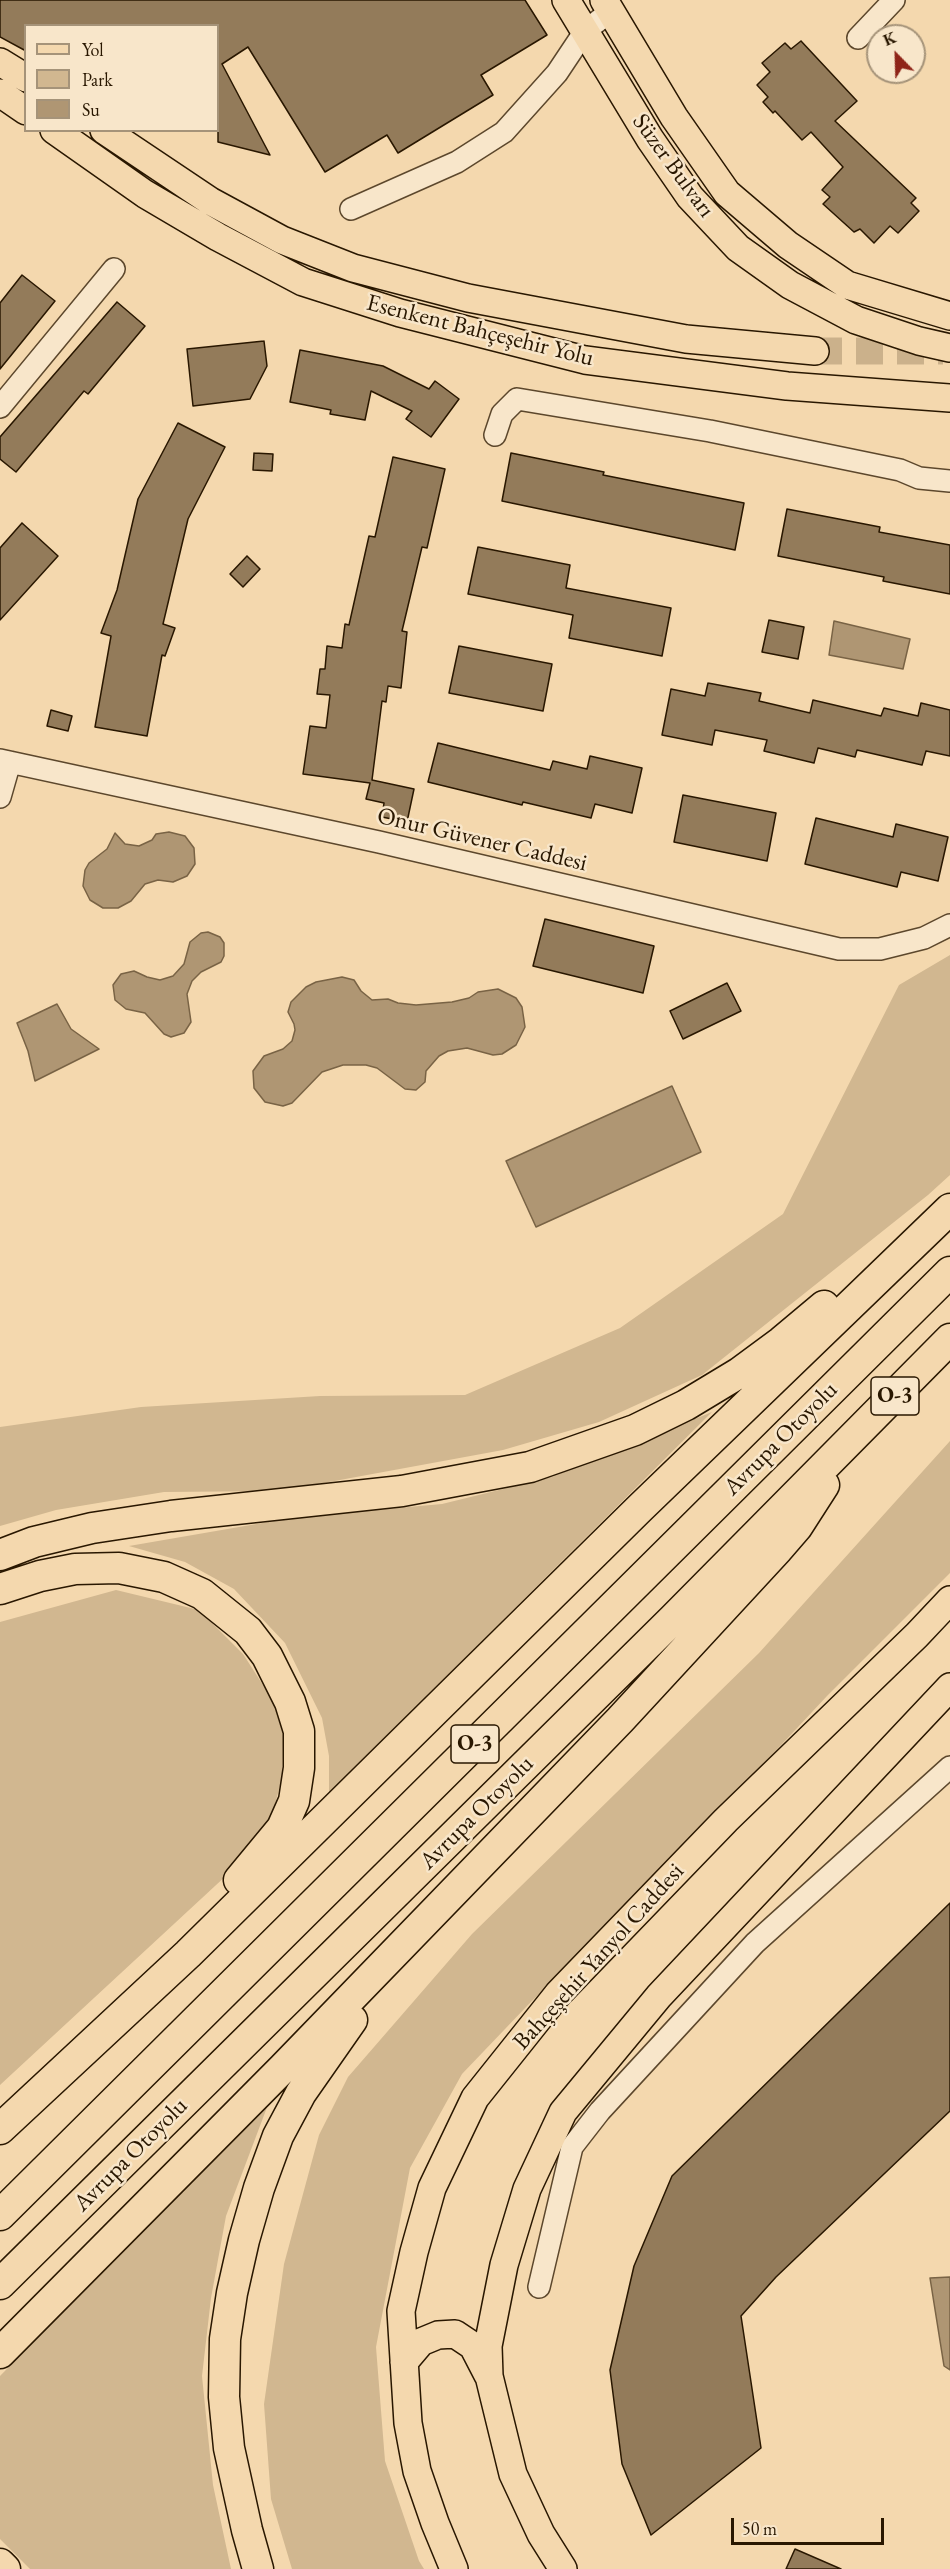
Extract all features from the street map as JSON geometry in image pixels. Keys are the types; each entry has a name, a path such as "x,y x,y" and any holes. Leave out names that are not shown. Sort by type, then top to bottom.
{"highway":[{"path":"0,2128 262,1883 639,1509 950,1209"},
{"path":"0,1555 34,1542 92,1528 171,1516 402,1491 530,1467 581,1451 635,1430 686,1405 739,1373 782,1342 861,1275 915,1243"},
{"name":"Avrupa Otoyolu","path":"0,2214 950,1272"},
{"name":"Avrupa Otoyolu","path":"0,2284 839,1452 950,1339"},
{"path":"0,2353 283,2068 517,1823 620,1720 797,1527 820,1492 839,1452"},
{"path":"0,1589 40,1576 75,1569 120,1568 164,1577 202,1594 248,1631 267,1656 290,1702 299,1731 299,1768 294,1801 282,1828 241,1878 166,1959 152,1985"},
{"path":"258,2569 229,2448 224,2397 225,2339 232,2293 259,2188 278,2136 301,2092 329,2049 388,1978 486,1870 517,1823"},
{"path":"0,2564 5,2569"}],"main road":[{"name":"Süzer Bulvarı","path":"566,0 650,139 690,197 738,248 790,285 856,320 919,341 950,348"},
{"name":"Süzer Bulvarı","path":"608,6 674,117 727,193 788,245 847,285 950,316"},
{"path":"0,62 24,77"},
{"path":"0,93 24,110"},
{"name":"Esenkent Bahçeşehir Yolu","path":"57,132 145,194 218,237 303,282 400,314 585,360 787,386 950,398"},
{"name":"Esenkent Bahçeşehir Yolu","path":"107,132 210,201 282,240 353,268 468,298 615,327 686,339 815,351"},
{"name":"Bahçeşehir Yanyol Caddesi","path":"454,2569 417,2472 408,2423 401,2311 414,2252 432,2188 475,2098 558,1994 726,1820 917,1635 950,1600"},
{"path":"917,1635 950,1606"},
{"path":"563,2569 541,2534 513,2474 489,2376 488,2346 504,2265 527,2189 563,2112 659,1996 950,1687"},
{"path":"865,1779 950,1706"},
{"path":"404,2362 421,2342 438,2335 455,2334 473,2346 489,2376"}],"street":[{"path":"858,38 894,0"},
{"path":"351,209 457,162 504,132 557,73 585,31 608,6"},
{"path":"0,407 114,269"},
{"path":"495,435 502,414 517,399 710,431 900,470 919,478 950,481"},
{"path":"0,797 5,761"},
{"name":"Onur Güvener Caddesi","path":"5,761 391,845 839,949 880,949 924,938 950,925"},
{"path":"539,2287 572,2147 600,2111 755,1943 950,1767"}],"green space":[{"path":"950,955 950,1175 702,1375 599,1422 503,1450 280,1491 164,1492 56,1510 0,1526 0,1427 141,1407 320,1396 465,1395 620,1328 783,1214 899,985"},
{"path":"712,1412 329,1793 329,1756 322,1718 285,1643 234,1589 185,1562 129,1546 297,1517 442,1504 552,1477"},
{"path":"950,1441 950,1573 827,1696 682,1851 462,2074 410,2168 376,2347 385,2461 419,2561 424,2569 292,2569 271,2499 264,2404 284,2264 319,2135 348,2077 472,1934 759,1653"},
{"path":"116,1590 199,1610 243,1654 272,1699 283,1734 282,1778 270,1823 242,1861 0,2085 0,1622"},
{"path":"269,2102 226,2216 211,2298 202,2376 213,2485 231,2569 30,2569 0,2539 0,2376"}],"water":[{"path":"834,621 910,639 903,669 829,655"},
{"path":"169,832 185,836 194,848 195,864 187,876 173,882 158,880 145,884 131,901 118,908 103,908 90,900 83,886 85,870 89,863 107,849 115,833 125,844 139,846 152,840 156,834"},
{"path":"208,932 220,937 224,943 224,956 221,962 201,972 192,981 187,994 191,1022 184,1033 171,1037 164,1034 145,1013 126,1009 115,1000 113,985 121,974 134,971 160,980 173,976 184,964 190,942 201,933"},
{"path":"342,977 354,980 361,991 372,1000 388,999 398,1003 416,1005 452,1002 469,998 478,992 498,989 516,998 522,1007 525,1027 516,1045 502,1054 493,1055 467,1048 448,1051 439,1056 426,1071 425,1082 416,1090 405,1089 377,1068 366,1065 343,1065 322,1072 292,1103 283,1106 265,1102 254,1088 253,1071 264,1056 283,1049 292,1041 295,1030 288,1012 291,1002 306,987 316,982"},
{"path":"57,1004 71,1029 99,1049 35,1081 28,1051 17,1023"},
{"path":"672,1086 701,1152 536,1227 506,1161"},
{"path":"950,2277 950,2370 944,2366 930,2278"}],"building":[{"path":"0,0 525,0 547,35 481,75 493,95 398,153 387,135 325,172 248,47 222,64 270,155 218,142 219,24 24,24 24,50 0,37"},
{"path":"801,41 857,101 835,121 916,198 911,203 919,211 898,233 890,226 874,243 860,229 854,232 823,204 830,197 822,190 843,167 811,132 802,140 775,111 773,113 763,102 768,97 757,85 770,72 762,63 785,43 791,49"},
{"path":"22,275 55,301 0,369 0,303"},
{"path":"117,302 145,326 88,394 84,391 16,472 0,459 0,437"},
{"path":"264,341 267,366 250,399 193,406 187,349"},
{"path":"300,350 383,366 429,389 435,381 459,399 431,437 406,419 412,411 371,391 365,420 330,414 331,410 290,402"},
{"path":"178,423 225,447 188,519 163,624 175,628 165,656 162,655 147,736 95,727 111,636 101,633 117,590 138,499"},
{"path":"254,453 273,454 272,471 253,470"},
{"path":"511,453 604,472 603,475 744,503 735,550 502,501"},
{"path":"393,457 445,469 427,548 422,547 402,631 407,632 401,688 388,686 386,702 382,701 372,780 414,789 407,822 382,817 384,803 366,799 370,783 303,774 310,726 326,728 330,695 317,694 320,669 325,669 327,646 342,648 345,624 349,625 369,536 375,537"},
{"path":"787,509 880,527 879,532 950,545 950,594 883,581 884,577 778,556"},
{"path":"22,523 58,556 0,620 0,548"},
{"path":"478,547 570,565 566,588 671,608 662,656 569,638 573,615 468,594"},
{"path":"247,556 260,569 243,587 230,574"},
{"path":"769,620 804,627 798,659 762,652"},
{"path":"459,646 552,664 543,711 449,693"},
{"path":"708,683 761,693 759,701 810,713 813,700 881,716 884,708 918,716 921,703 950,710 950,756 926,751 922,765 857,750 855,757 818,748 814,763 764,751 767,740 715,730 712,745 662,735 671,689 705,696"},
{"path":"51,710 72,716 68,731 47,726"},
{"path":"438,743 550,770 553,761 587,769 590,756 642,768 632,813 595,804 591,818 523,802 522,805 428,782"},
{"path":"683,795 776,813 767,861 674,842"},
{"path":"816,818 893,837 896,824 948,837 938,881 901,872 897,887 805,864"},
{"path":"545,919 654,946 643,993 533,966"},
{"path":"727,983 741,1011 683,1039 670,1011"},
{"path":"950,1903 950,2111 776,2277 741,2316 761,2448 651,2535 622,2464 610,2370 634,2266 672,2176"},
{"path":"795,2549 841,2569 786,2569"}],"tunnel":[{"path":"815,351 943,351"}]}
